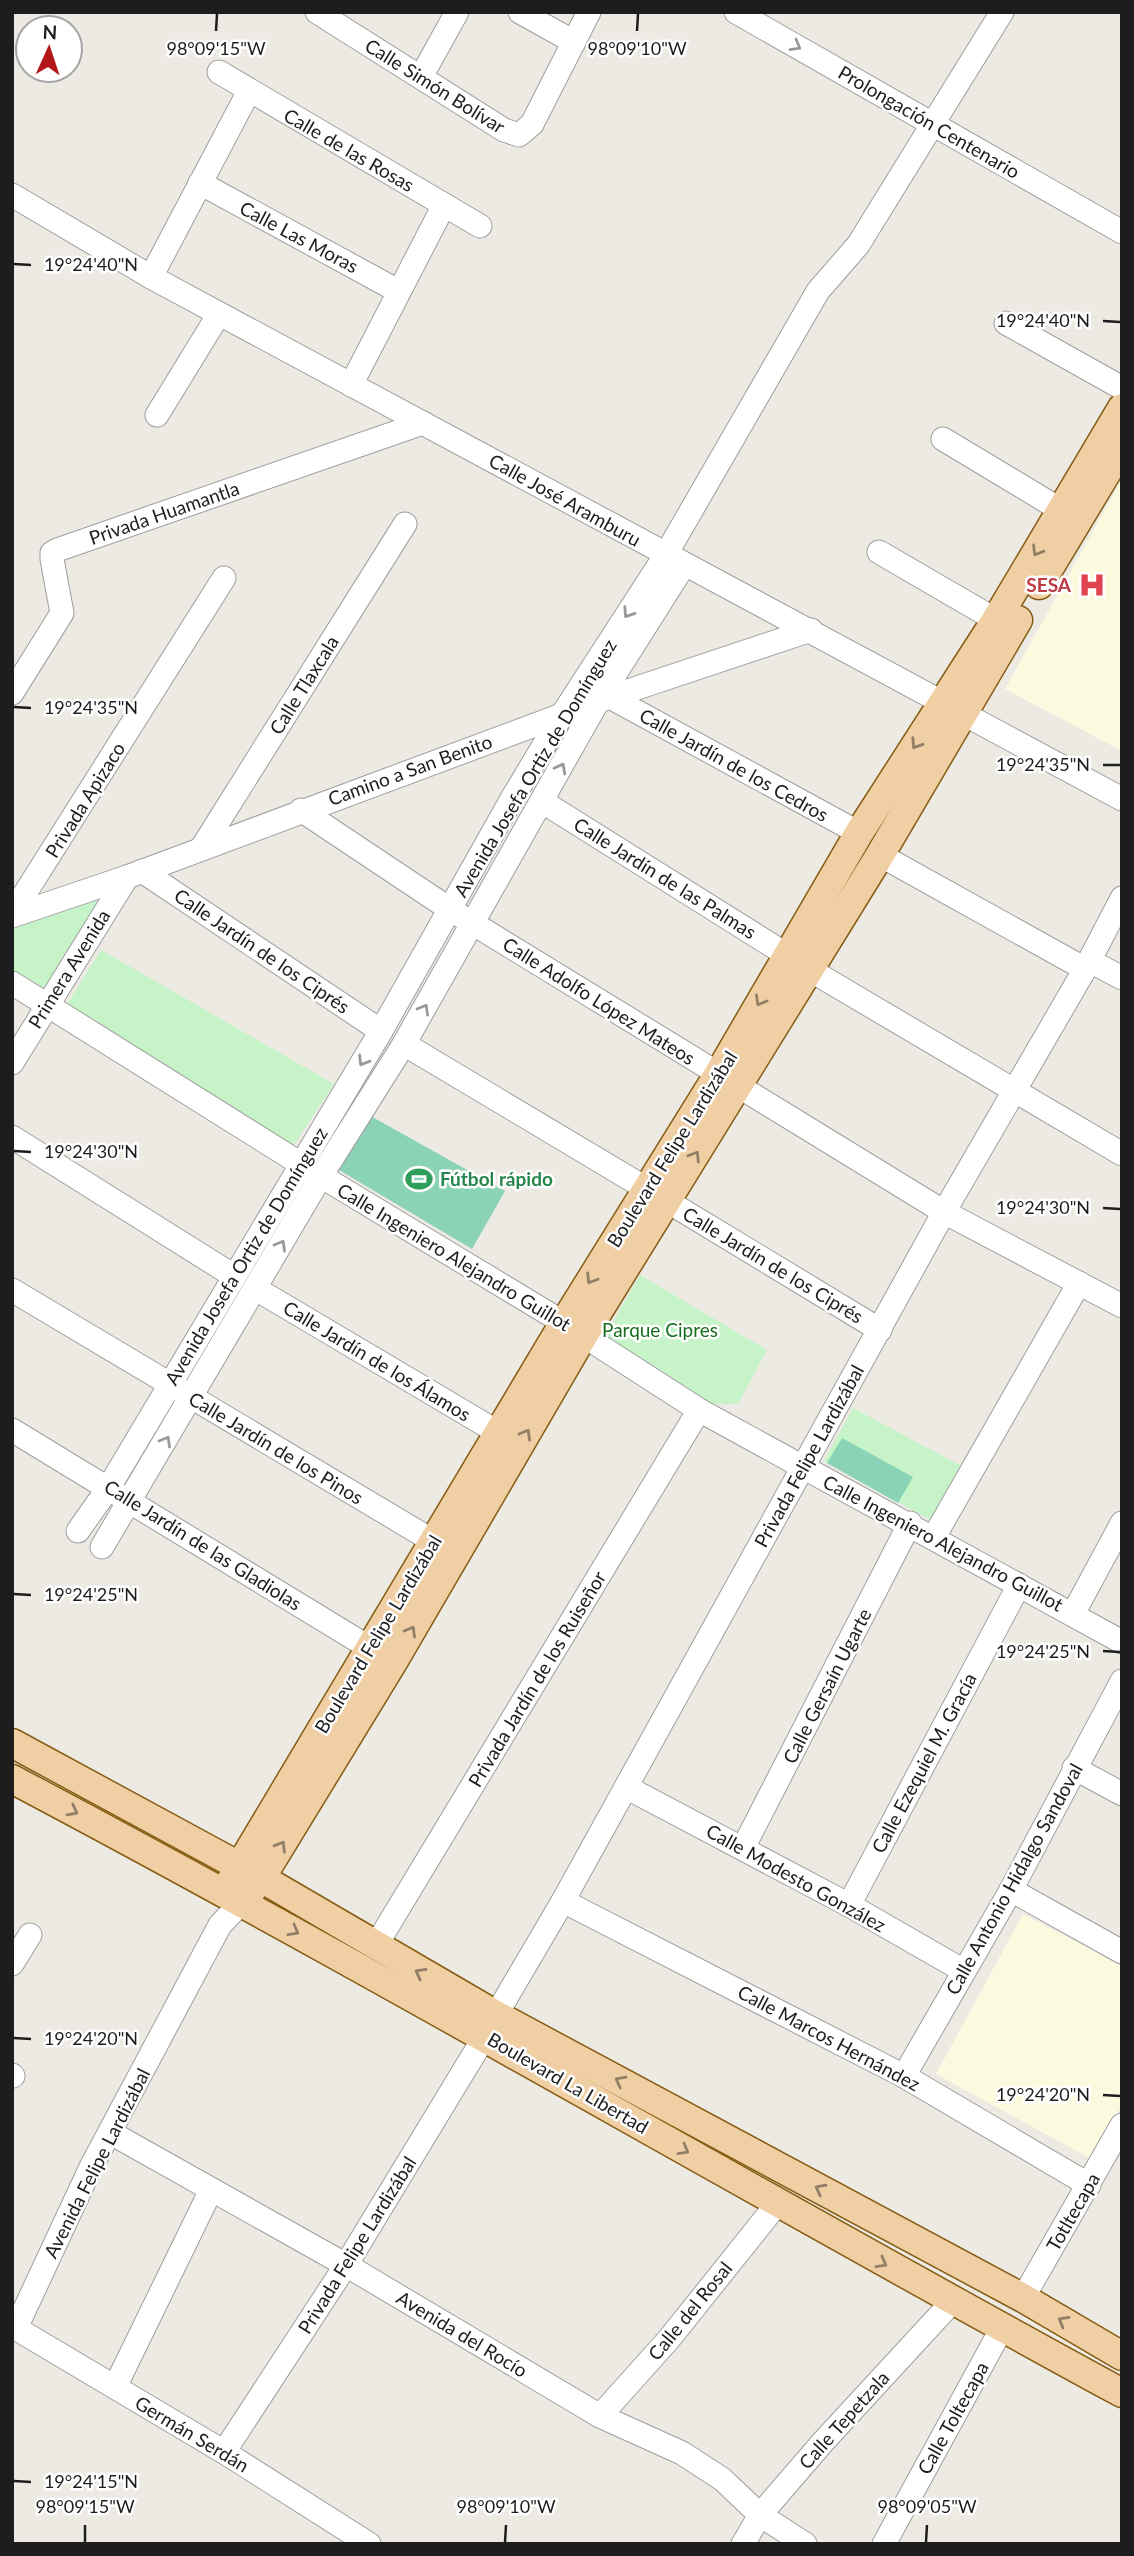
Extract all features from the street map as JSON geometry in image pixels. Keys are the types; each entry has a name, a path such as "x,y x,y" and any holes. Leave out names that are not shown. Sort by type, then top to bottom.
{"main road":[{"name":"Boulevard Felipe Lardizábal","path":"234,1897 382,1656 573,1330 729,1080 798,962 859,833 952,707 1076,499 1122,408"},
{"name":"Boulevard Felipe Lardizábal","path":"798,962 880,855 996,620 1076,499 1122,447"},
{"name":"Boulevard Felipe Lardizábal","path":"382,1656 433,1541 499,1433 573,1330"},
{"name":"Boulevard La Libertad","path":"12,1743 250,1872 375,1947 491,2025 778,2204 952,2302 1122,2393"},
{"name":"Boulevard La Libertad","path":"12,1779 234,1897 491,2025 1023,2298 1122,2356"}],"street":[{"name":"Calle Simón Bolívar","path":"317,12 504,130 519,135 532,124 573,42"},
{"path":"421,78 457,12"},
{"path":"520,12 573,42 589,12"},
{"name":"Prolongación Centenario","path":"736,12 1122,232"},
{"name":"Avenida Josefa Ortiz de Domínguez","path":"102,1547 321,1176 404,1044 604,699 818,290 858,245 1002,12"},
{"name":"Calle de las Rosas","path":"219,72 480,226"},
{"path":"151,277 249,91"},
{"name":"Calle Las Moras","path":"200,183 398,291"},
{"name":"Calle José Aramburu","path":"12,195 151,277 1122,799"},
{"path":"351,385 444,205"},
{"path":"158,415 219,314"},
{"path":"1006,323 1122,388"},
{"name":"Privada Huamantla","path":"12,693 62,613 52,553 423,423"},
{"path":"943,439 1076,499"},
{"name":"Calle Tlaxcala","path":"203,846 405,524"},
{"path":"879,552 996,620"},
{"name":"Avenida Josefa Ortiz de Domínguez","path":"78,1531 109,1487 382,1031 562,715 675,560"},
{"name":"Privada Apizaco","path":"12,915 224,578"},
{"name":"Camino a San Benito","path":"12,915 134,874 203,846 604,699 811,630"},
{"name":"Calle Jardín de los Cedros","path":"604,699 859,833"},
{"name":"Calle Jardín de las Palmas","path":"543,802 798,962 1122,1154"},
{"name":"Calle Adolfo López Mateos","path":"301,810 451,910 944,1212 1122,1306"},
{"path":"880,855 1087,965 1122,978"},
{"name":"Primera Avenida","path":"12,1063 134,874"},
{"name":"Calle Jardín de los Ciprés","path":"134,874 382,1031"},
{"name":"Privada Felipe Lardizábal","path":"224,2452 346,2265 564,1900 801,1467 944,1212 1015,1093 1122,898"},
{"name":"Calle Ingeniero Alejandro Guillot","path":"12,983 699,1410 910,1523 1122,1642"},
{"name":"Calle Jardín de los Ciprés","path":"404,1044 880,1330"},
{"path":"12,1137 234,1276"},
{"path":"934,1537 1079,1283"},
{"name":"Calle Jardín de los Álamos","path":"256,1289 499,1433"},
{"name":"Calle Jardín de los Pinos","path":"12,1290 433,1541"},
{"name":"Privada Jardín de los Ruiseñor","path":"375,1947 699,1410"},
{"name":"Calle Jardín de las Gladiolas","path":"12,1430 131,1500 382,1656"},
{"name":"Calle Gersaín Ugarte","path":"743,1848 910,1523"},
{"path":"1073,1614 1122,1523"},
{"name":"Calle Ezequiel M. Gracía","path":"849,1905 1019,1585"},
{"name":"Calle Antonio Hidalgo Sandoval","path":"904,2076 1011,1890 1122,1681"},
{"path":"1074,1768 1122,1794"},
{"name":"Calle Modesto González","path":"626,1787 849,1905 964,1971"},
{"path":"1011,1890 1122,1952"},
{"name":"Avenida Felipe Lardizábal","path":"14,2327 91,2167 234,1897"},
{"name":"Calle Marcos Hernández","path":"564,1900 904,2076 1089,2185"},
{"path":"12,1964 30,1935"},
{"name":"Totltecapa","path":"1023,2298 1122,2125"},
{"name":"Avenida del Rocío","path":"111,2133 346,2265 600,2416 682,2453 722,2479 760,2515 805,2544"},
{"path":"115,2387 211,2190"},
{"name":"Calle del Rosal","path":"600,2416 670,2339 778,2204"},
{"name":"Calle Tepetzala","path":"743,2544 760,2515 822,2442 952,2302"},
{"name":"Germán Serdán","path":"14,2327 224,2452 369,2544"},
{"name":"Calle Toltecapa","path":"884,2544 1002,2328"}],"shaded area":[{"name":"SESA","path":"1122,479 1122,751 1005,689"},
{"path":"1023,1914 1122,1966 1122,2105 1091,2159 936,2074"}],"green space":[{"path":"113,891 41,991 12,974 12,928"},
{"path":"101,950 334,1084 293,1146 64,1009"},
{"name":"Fútbol rápido","path":"367,1114 505,1191 472,1249 334,1167"},
{"name":"Parque Cipres","path":"640,1275 767,1350 738,1404 714,1404 602,1341"},
{"path":"853,1408 965,1468 936,1523 824,1461"},
{"path":"842,1438 913,1477 898,1503 827,1463"}],"place":[{"name":"SESA","path":"1092,585"},
{"name":"Fútbol rápido","path":"419,1179"}]}
